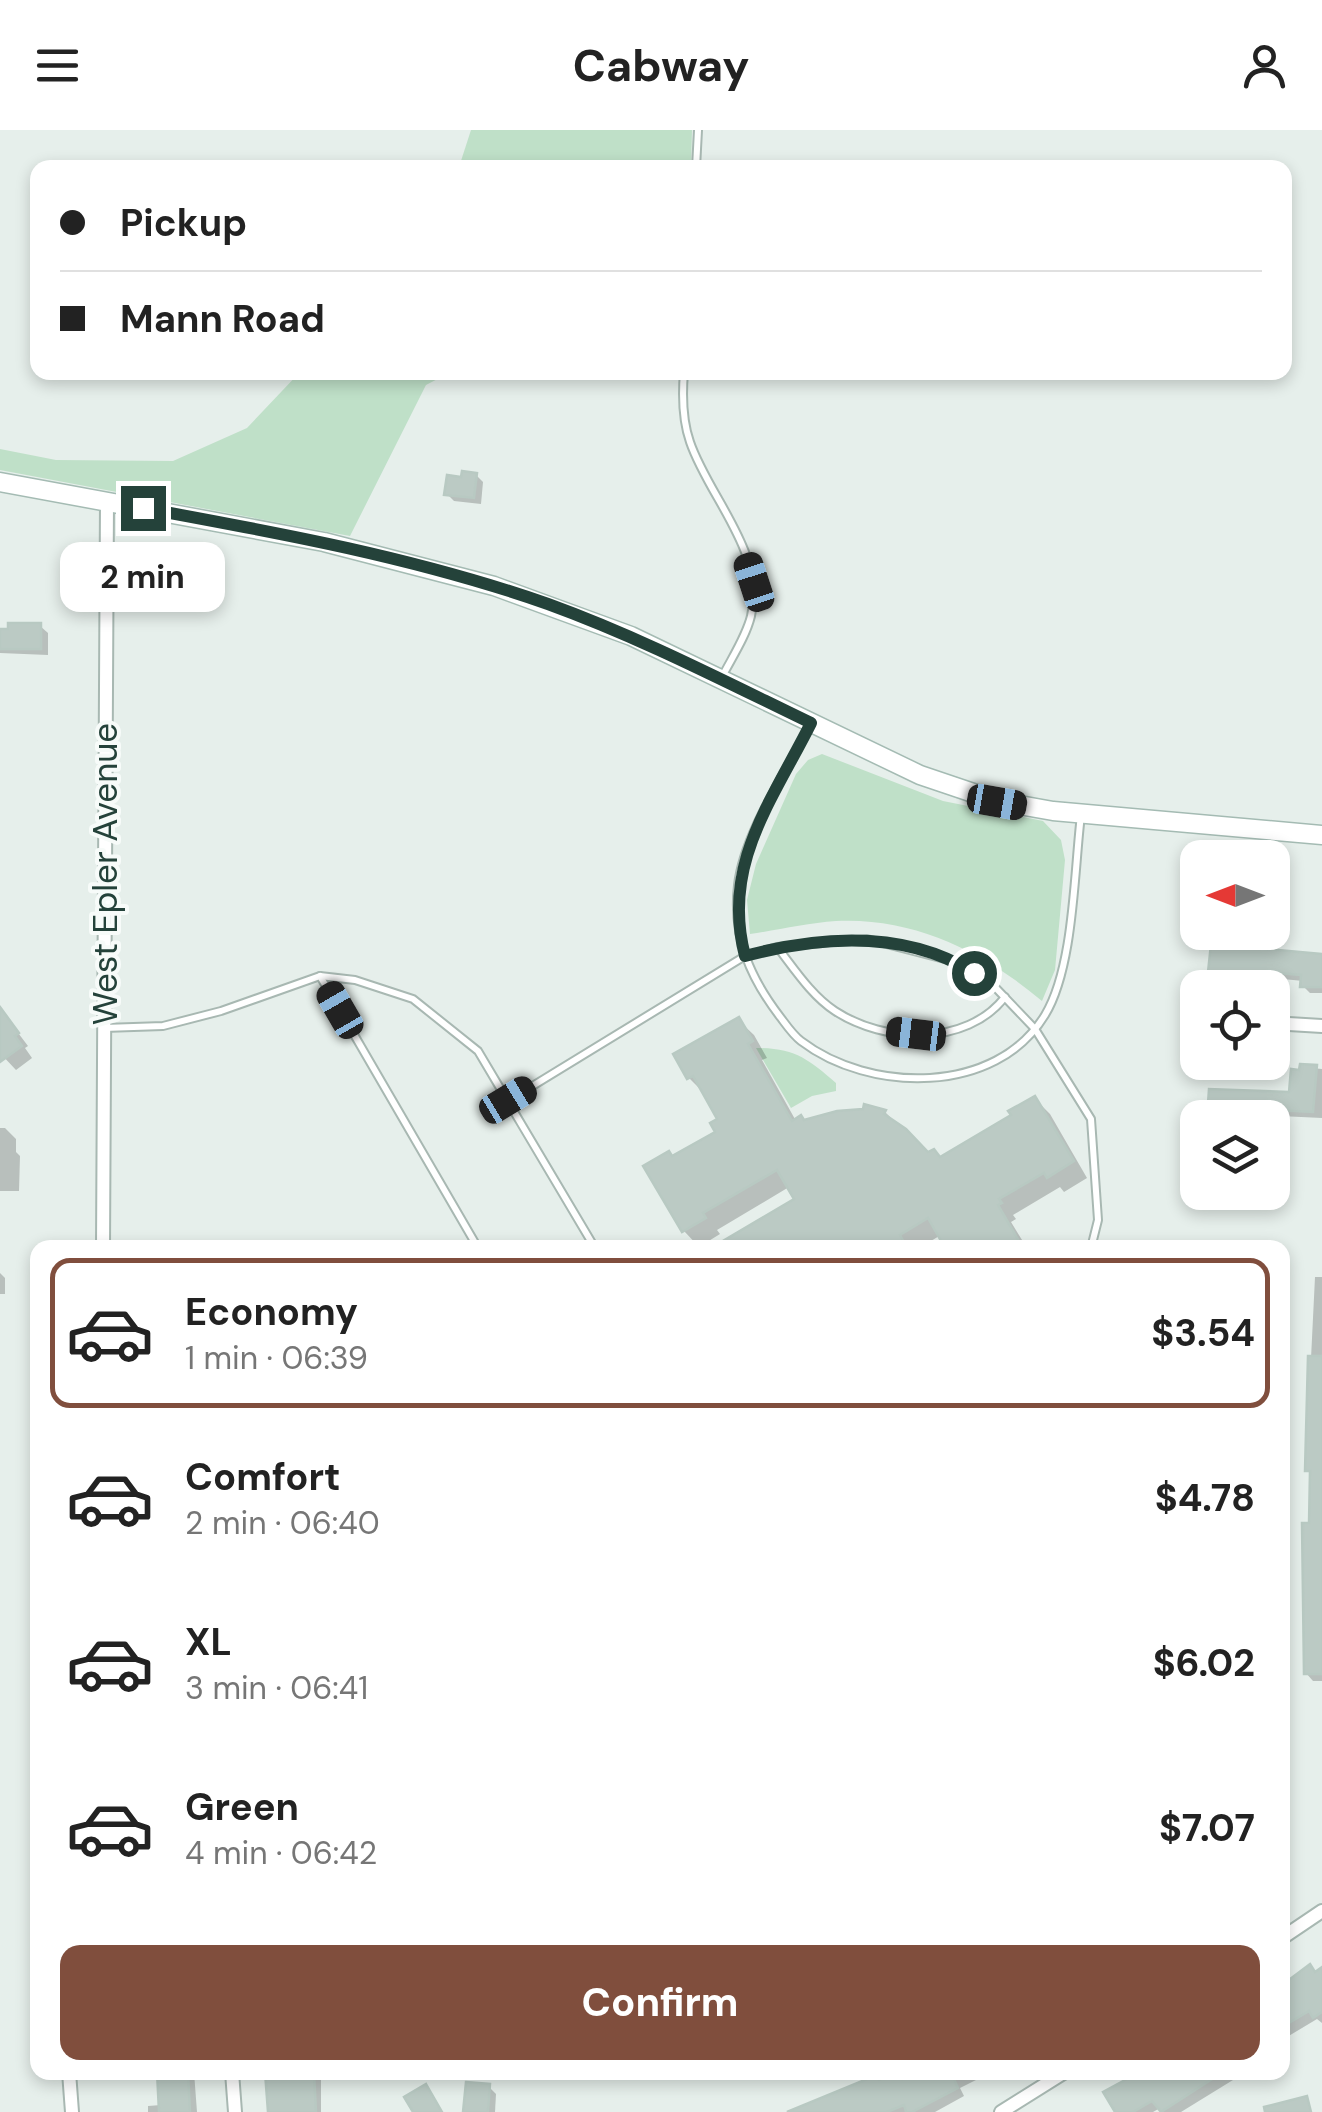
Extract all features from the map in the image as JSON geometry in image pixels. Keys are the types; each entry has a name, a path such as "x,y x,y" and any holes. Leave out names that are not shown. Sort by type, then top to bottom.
{"main road":[{"path":"0,482 324,542 451,573 617,630 944,785 997,802 1081,814 1322,835"}],"street":[{"name":"West Epler Avenue","path":"102,1240 107,502"},
{"path":"1290,1024 1322,1026"},
{"path":"1290,1933 1322,1911"},
{"path":"70,2080 72,2112"},
{"path":"233,2080 235,2112"},
{"path":"1001,2112 1051,2080"}],"lane":[{"path":"696,160 698,130"},
{"path":"684,380 684,416 690,443 742,545 754,582 750,617 721,680"},
{"path":"811,723 747,846 738,884 737,926 748,968 771,1005 798,1039 834,1062 913,1080 976,1070 1035,1029 1046,1014 1063,972 1081,814"},
{"path":"508,1100 745,956 777,948 867,939 905,947 956,962 992,984 1035,1029 1091,1119 1098,1220 1093,1240"},
{"path":"777,948 832,1009 858,1024 882,1030 916,1034 952,1032 978,1020 1005,997"},
{"path":"320,976 473,1240"},
{"path":"104,1028 164,1026 222,1011 320,976 355,980 413,999 478,1052 590,1240"}],"green space":[{"path":"471,130 692,130 691,160 461,160"},
{"path":"292,380 436,380 426,385 350,536 0,470 0,449 56,460 173,461 247,428"},
{"path":"822,754 943,801 1043,821 1061,840 1065,860 1055,970 1042,1001 972,953 893,925 836,921 750,934 747,900 756,864 796,774 808,760"},
{"path":"756,1048 800,1056 836,1083 836,1091 812,1096 791,1108"}],"building":[{"path":"462,471 477,473 474,498 444,495 447,475 461,477"},
{"path":"8,623 41,623 41,649 0,649 0,629 8,629"},
{"path":"1210,950 1322,954 1322,987 1300,987 1301,975 1290,974 1290,970 1208,970"},
{"path":"0,1007 19,1033 15,1036 22,1046 0,1062"},
{"path":"739,1017 753,1041 748,1044 792,1121 801,1115 804,1120 863,1109 864,1104 886,1110 884,1114 906,1129 928,1152 934,1149 940,1157 1011,1115 1008,1111 1035,1096 1074,1161 999,1199 1002,1203 998,1205 1018,1240 940,1240 928,1218 900,1235 903,1240 725,1240 794,1199 777,1170 703,1213 706,1218 682,1232 643,1166 669,1151 672,1156 715,1132 710,1123 717,1119 693,1076 687,1079 673,1054"},
{"path":"1300,1064 1317,1065 1313,1112 1290,1111 1290,1100 1208,1100 1209,1089 1289,1092 1291,1069 1299,1070"},
{"path":"1308,1356 1322,1356 1322,1674 1304,1674 1302,1523 1309,1523 1310,1471 1305,1471"},
{"path":"1310,1964 1315,1972 1322,1967 1322,2012 1313,2018 1309,2011 1290,2022 1290,1979"},
{"path":"157,2080 188,2080 190,2112 159,2112"},
{"path":"266,2080 314,2080 316,2112 268,2112"},
{"path":"865,2080 954,2080 958,2088 912,2112 906,2112 904,2105 887,2112 787,2112"},
{"path":"1125,2080 1211,2080 1161,2112 1152,2101 1133,2112 1115,2112 1103,2092"},
{"path":"466,2082 490,2084 488,2112 463,2112"},
{"path":"426,2084 442,2112 413,2112 404,2097"},
{"path":"1307,2096 1311,2112 1265,2112 1264,2107"}],"route":[{"path":"143,508 324,542 494,586 631,636 811,723 747,846 738,884 737,926 745,956 817,942 867,939 956,962 974,973"}]}
